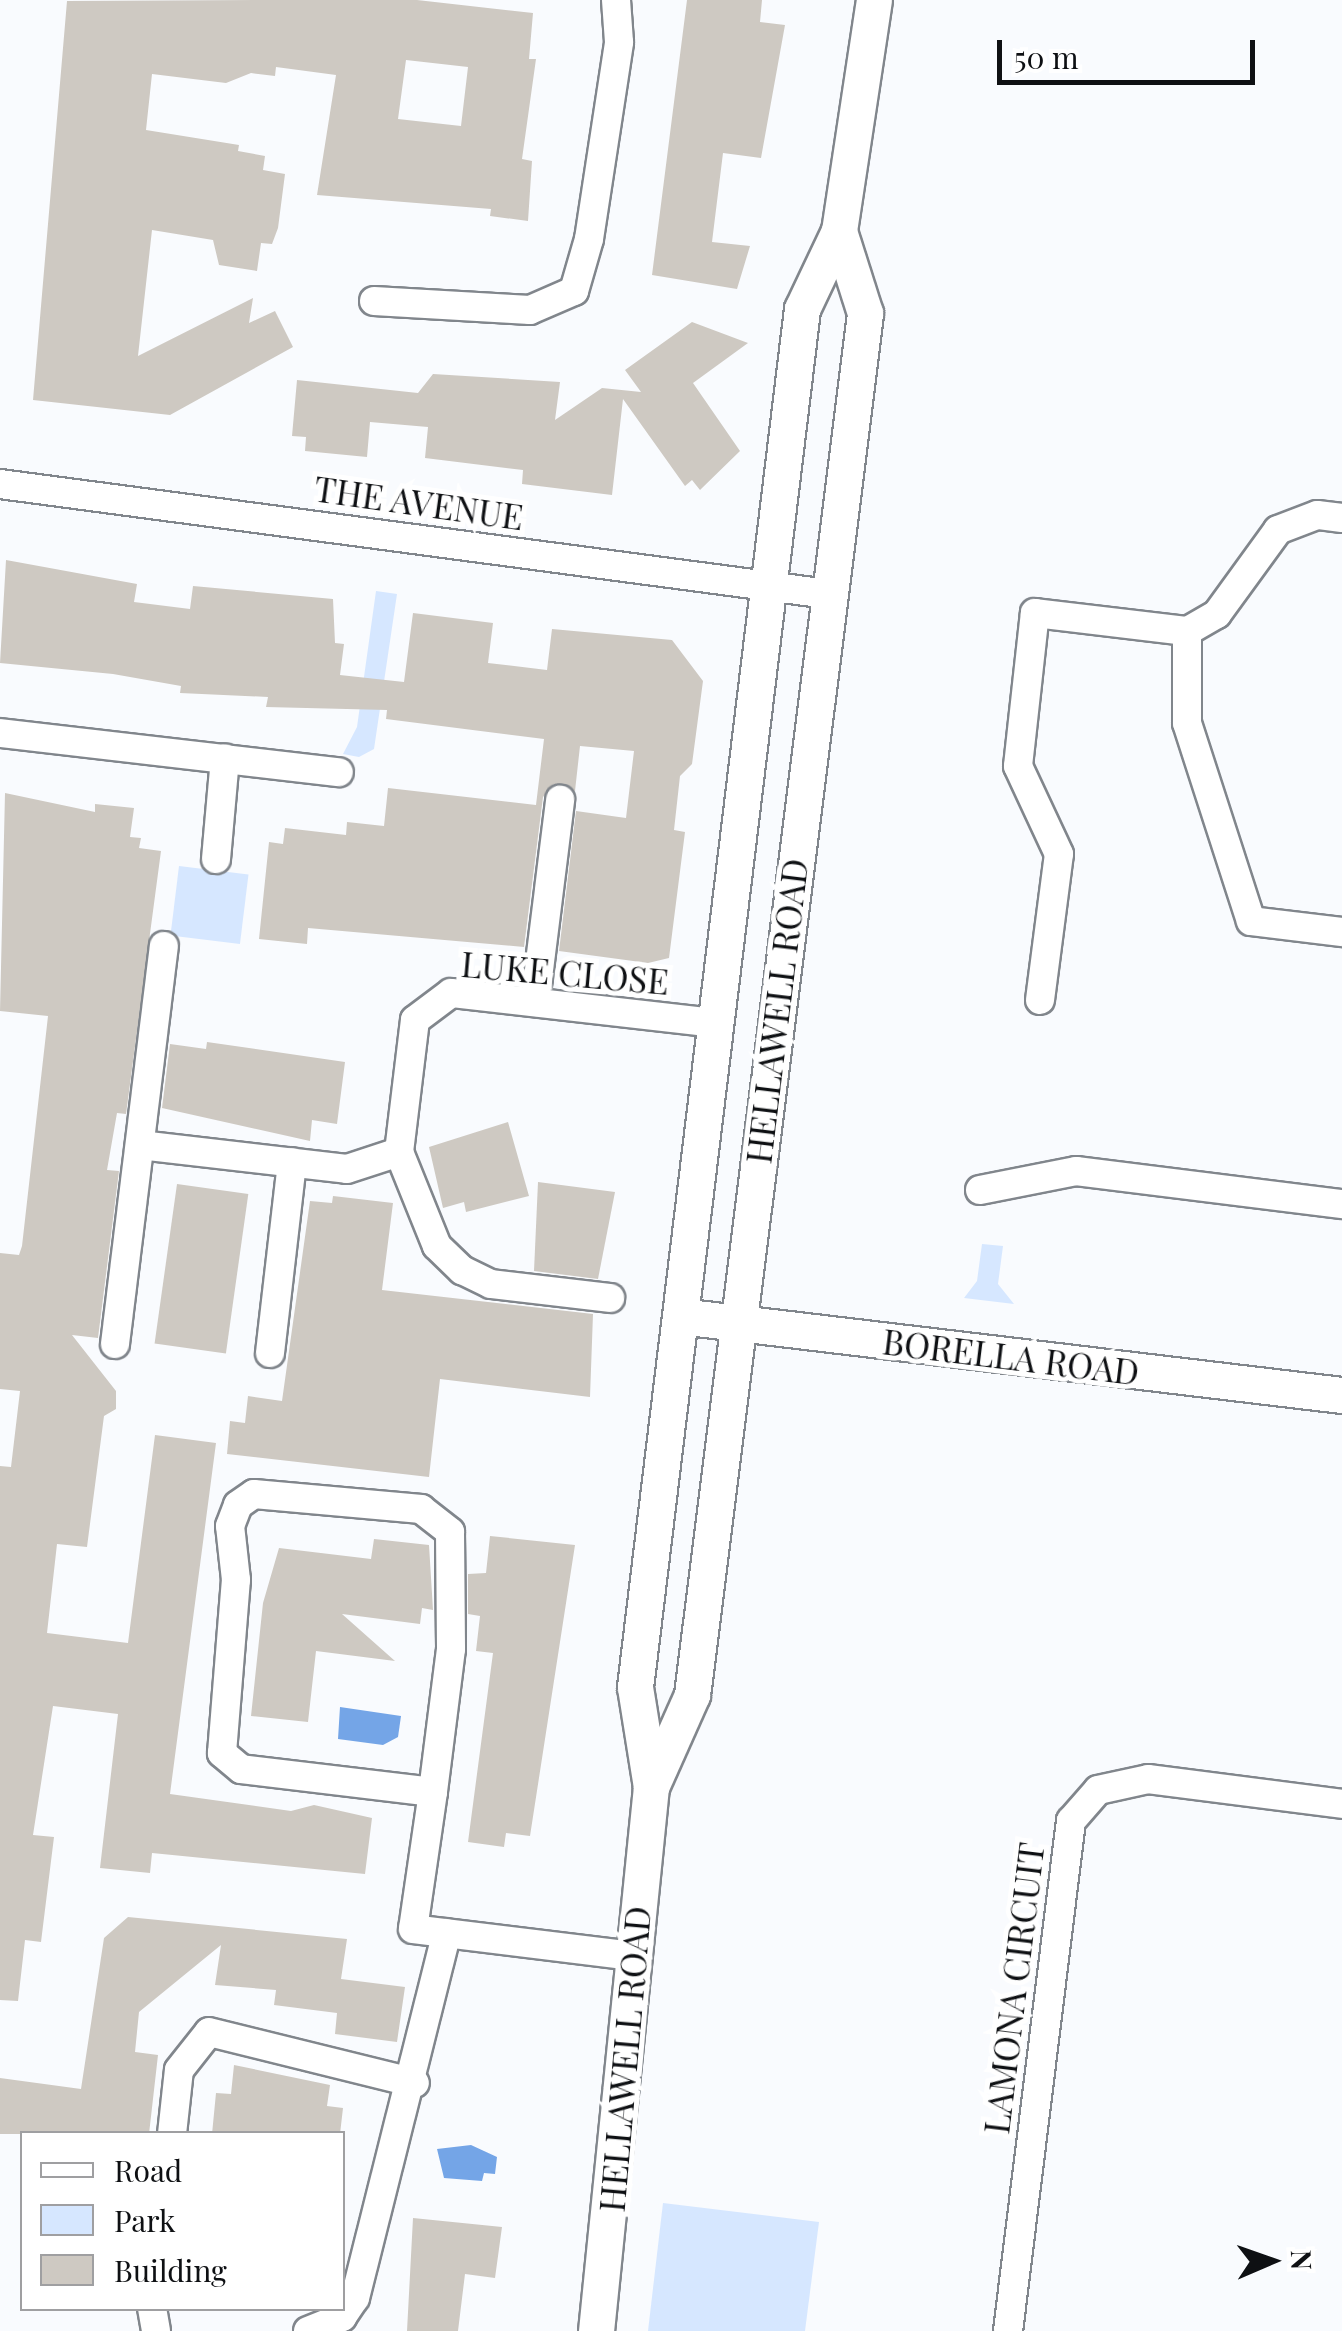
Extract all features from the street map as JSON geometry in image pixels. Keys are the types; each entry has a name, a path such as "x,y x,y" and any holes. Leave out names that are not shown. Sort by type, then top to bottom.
{"street":[{"path":"374,302 530,310 574,291 590,239 619,42 616,0"},
{"name":"HELLAWELL ROAD","path":"596,2331 651,1787 635,1687 802,310 839,231 874,0"},
{"name":"HELLAWELL ROAD","path":"651,1787 692,1696 865,313 839,231"},
{"name":"THE AVENUE","path":"0,484 828,594"},
{"path":"1040,1000 1059,854 1018,766 1036,614 1187,631 1217,614 1278,530 1318,515 1342,518"},
{"path":"1187,631 1187,722 1251,921 1342,932"},
{"path":"0,733 339,772"},
{"path":"216,858 225,758"},
{"path":"535,1002 560,800"},
{"path":"116,1344 164,946"},
{"name":"LUKE CLOSE","path":"399,1152 416,1020 451,993 715,1022"},
{"path":"140,1145 347,1169 399,1152 436,1246 462,1270 491,1284 610,1298"},
{"path":"270,1353 292,1162"},
{"path":"980,1190 1076,1171 1342,1204"},
{"name":"BORELLA ROAD","path":"680,1316 1342,1395"},
{"path":"433,1792 241,1770 222,1753 236,1580 230,1526 238,1505 254,1494 420,1509 450,1532 451,1649 433,1792 413,1929 633,1956"},
{"name":"LAMONA CIRCUIT","path":"1008,2331 1071,1821 1098,1790 1148,1779 1342,1804"},
{"path":"308,2331 342,2317 355,2298 415,2083 448,1934"},
{"path":"172,2131 179,2070 210,2032 415,2083"}],"green space":[{"path":"376,591 397,594 374,749 359,757 343,754 357,727"},
{"path":"179,866 248,875 240,944 170,935"},
{"path":"982,1244 1003,1246 998,1284 1014,1304 964,1298 977,1281"},
{"path":"663,2203 819,2222 805,2331 648,2331"}],"water":[{"path":"340,1707 401,1716 398,1737 383,1745 338,1739"},
{"path":"471,2145 497,2157 495,2174 484,2173 482,2181 444,2178 437,2149"}],"building":[{"path":"417,0 533,13 529,59 536,59 522,159 532,161 528,221 490,216 491,209 317,195 336,75 276,67 275,76 251,73 226,83 152,74 146,130 239,145 238,151 265,156 263,170 285,174 278,228 272,244 261,243 257,271 219,265 213,240 152,230 138,356 253,298 249,323 275,311 293,347 170,415 33,400 67,1","holes":["406,60 468,67 461,126 398,119"]},
{"path":"687,0 762,0 760,22 785,25 761,158 723,153 712,242 750,246 737,289 652,275"},
{"path":"692,322 748,343 693,383 740,451 700,490 692,480 685,486 623,399 612,495 522,484 523,470 425,458 428,427 370,422 367,457 305,451 306,437 292,436 297,380 418,393 433,374 560,382 555,420 602,388 641,392 625,370"},
{"path":"6,560 137,584 134,602 190,609 193,586 333,599 335,643 344,644 340,675 404,682 413,613 493,623 488,663 547,670 552,629 672,640 703,681 692,764 680,776 674,830 685,832 669,958 648,963 559,951 576,811 626,818 634,751 580,746 575,791 554,784 543,797 524,947 308,928 307,944 259,939 269,842 283,844 285,828 346,835 347,822 384,826 388,788 536,805 544,739 386,719 387,710 266,707 268,697 180,693 181,686 113,674 0,663"},
{"path":"5,793 95,812 95,804 134,808 130,837 141,838 139,848 161,851 126,1114 117,1113 107,1170 119,1171 98,1338 72,1335 116,1391 116,1409 104,1416 87,1547 57,1544 47,1633 128,1643 155,1435 216,1443 170,1794 291,1811 314,1805 372,1818 365,1874 152,1853 150,1873 100,1868 118,1714 53,1706 33,1835 54,1837 41,1942 25,1940 18,2001 0,2000 0,1466 11,1467 20,1391 0,1389 0,1253 19,1255 22,1246 48,1016 0,1011"},
{"path":"207,1042 345,1062 337,1124 312,1120 310,1141 162,1108 170,1044 206,1049"},
{"path":"508,1122 529,1196 466,1212 464,1202 443,1208 429,1147"},
{"path":"538,1182 615,1192 598,1279 534,1271"},
{"path":"177,1184 248,1194 226,1353 155,1343"},
{"path":"333,1196 393,1203 382,1290 593,1314 590,1397 440,1379 429,1477 227,1454 230,1421 245,1423 248,1396 282,1401 310,1201 332,1203"},
{"path":"490,1536 575,1545 530,1836 506,1833 504,1847 468,1842 493,1653 476,1651 480,1616 468,1614 468,1574 486,1573"},
{"path":"374,1539 429,1545 433,1610 422,1608 420,1624 342,1614 395,1661 316,1651 308,1722 251,1716 263,1603 279,1548 371,1559"},
{"path":"128,1917 347,1939 341,1979 405,1987 397,2042 335,2034 337,2013 274,2005 276,1990 215,1985 221,1945 139,2012 135,2052 158,2055 149,2131 0,2134 0,2078 81,2089 104,1938"},
{"path":"234,2065 330,2085 327,2106 343,2108 340,2131 212,2131 216,2093 231,2094"},
{"path":"413,2218 502,2227 495,2278 465,2274 458,2331 407,2331"}]}
